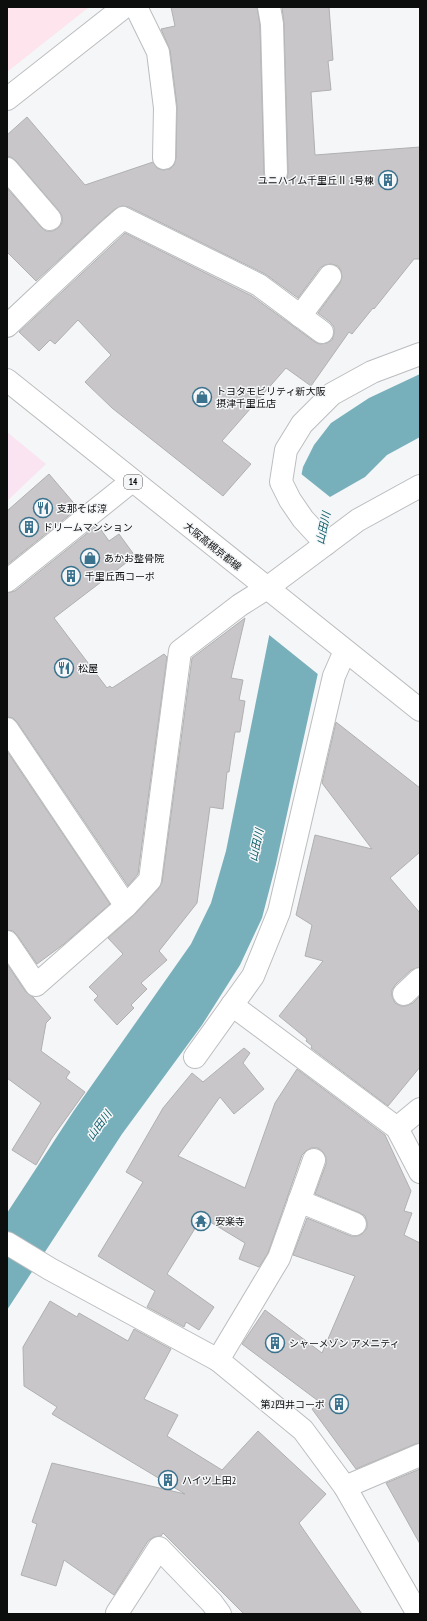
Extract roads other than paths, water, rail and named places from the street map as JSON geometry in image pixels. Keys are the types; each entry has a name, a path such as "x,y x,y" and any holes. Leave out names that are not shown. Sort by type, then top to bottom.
{"street":[{"path":"7,99 124,7"},
{"path":"136,7 158,52 165,108 164,158"},
{"path":"269,7 272,24 276,173"},
{"path":"7,169 50,219"},
{"path":"7,326 106,232 124,218 258,285 322,332"},
{"path":"300,316 330,276"},
{"path":"326,544 303,519 290,500 281,482 286,450 302,424 332,394 372,372 420,354"},
{"name":"大阪高槻京都線","path":"7,380 420,710"},
{"path":"7,580 132,481"},
{"path":"7,942 36,985 126,906 150,880 180,650 263,586 326,544 358,520 420,486"},
{"path":"195,1057 253,976 279,912 340,647"},
{"path":"7,729 126,906"},
{"path":"404,994 420,979"},
{"path":"232,1005 396,1128 420,1172"},
{"path":"396,1128 420,1110"},
{"path":"218,1360 279,1258 314,1160"},
{"path":"300,1201 355,1224"},
{"path":"7,1243 218,1360 303,1430 345,1487 418,1614"},
{"path":"345,1487 420,1455"},
{"path":"117,1613 159,1548 212,1603 220,1614"}],"water":[{"name":"山田川","path":"420,374 420,437 387,455 360,482 276,864 262,918 240,965 202,1025 122,1134 7,1310 7,1213 73,1112 191,944 211,903 226,851 303,467 314,445 331,423 369,398"}],"place":[{"name":"ユニハイム千里丘Ⅱ 1号棟","path":"388,180"},
{"name":"トヨタモビリティ新大阪 摂津千里丘店","path":"202,397"},
{"name":"支那そば淳","path":"43,508"},
{"name":"ドリームマンション","path":"29,527"},
{"name":"あかお整骨院","path":"90,558"},
{"name":"千里丘西コーポ","path":"71,576"},
{"name":"松屋","path":"64,668"},
{"name":"安楽寺","path":"201,1221"},
{"name":"シャーメゾン アメニティ","path":"275,1343"},
{"name":"第2四井コーポ","path":"339,1404"},
{"name":"ハイツ上田2","path":"168,1480"}]}
